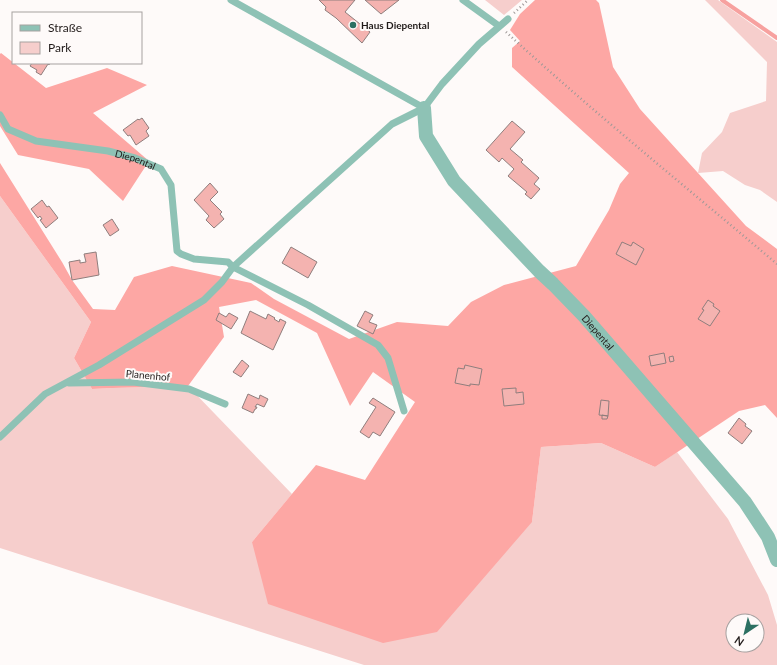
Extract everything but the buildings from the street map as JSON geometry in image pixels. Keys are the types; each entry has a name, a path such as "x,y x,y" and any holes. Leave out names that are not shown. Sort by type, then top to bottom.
{"street":[{"name":"Diepental","path":"424,108 426,136 454,180 539,271 584,316 746,502 768,537 777,560"}],"lane":[{"path":"231,0 424,108"},
{"path":"464,0 499,26"},
{"path":"0,437 45,394 100,365 204,300 222,282 233,267 392,124 424,108 442,84 479,44 508,19"},
{"name":"Diepental","path":"0,115 8,129 36,141 108,151 135,158 161,169 171,185 177,251 194,259 228,262 233,267 308,305 378,345 388,358 404,411"},
{"name":"Planenhof","path":"66,383 133,382 189,389 225,404"}],"path":[{"path":"508,19 528,0"},
{"path":"499,26 552,74 777,264"}],"green space":[{"path":"485,0 522,0 504,15"},
{"path":"705,0 718,0 777,42 777,202 760,190 745,185 723,171 698,173 702,153 722,132 730,113 766,101 767,62"},
{"path":"0,196 91,322 74,358 92,389 188,386 292,494 252,542 532,522 541,447 601,443 655,467 677,452 728,519 768,595 777,625 777,665 364,665 0,548"}],"shaded area":[{"path":"535,0 596,0 599,3 613,67 640,109 746,226 777,249 777,418 765,405 739,411 655,467 601,443 541,447 532,522 437,632 383,643 268,604 252,542 316,465 365,480 415,402 373,372 350,406 317,333 256,300 219,307 224,337 188,386 92,389 74,358 91,322 0,196 0,163 72,280 93,309 115,310 134,277 172,266 251,283 274,299 349,339 397,322 448,326 471,302 504,285 576,266 609,210 620,184 629,173 512,67 512,48 520,41 510,30 520,14"},
{"path":"1,53 12,62 12,64 15,64 46,88 107,68 147,85 93,113 149,161 123,201 89,169 18,155 0,126"}],"waterway":[{"path":"722,0 777,38"}],"place":[{"name":"Haus Diepental","path":"353,25"}]}
